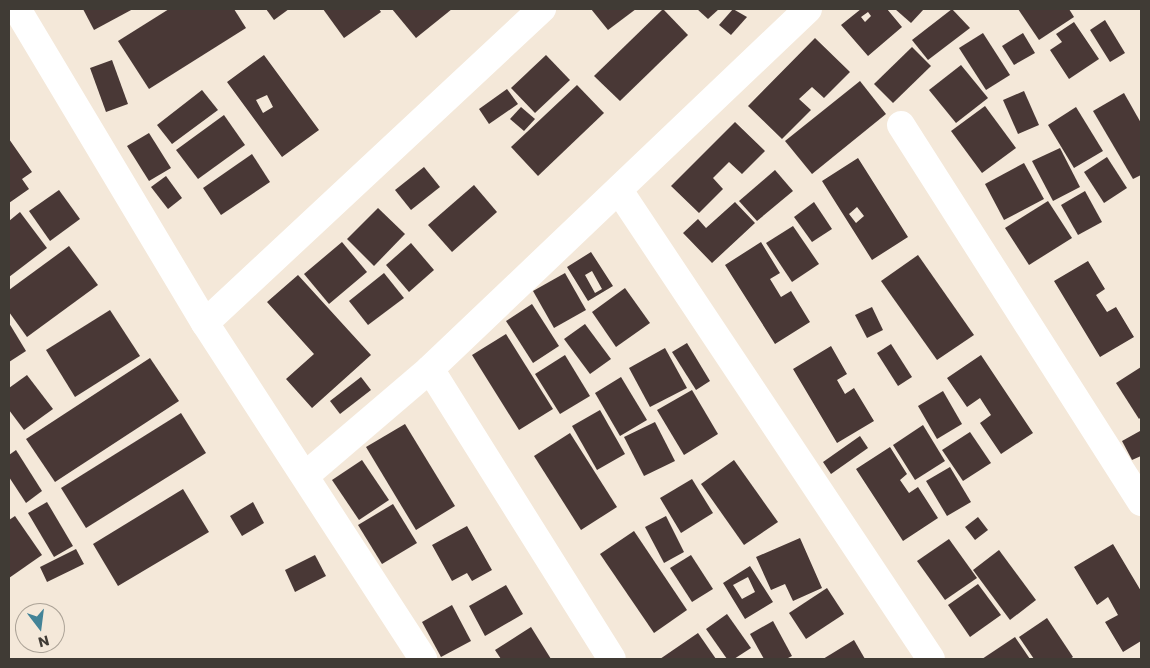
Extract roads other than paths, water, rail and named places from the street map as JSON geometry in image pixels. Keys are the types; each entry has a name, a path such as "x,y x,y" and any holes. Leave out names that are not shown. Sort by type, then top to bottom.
{"street":[{"path":"17,9 205,322 306,475 423,659"},
{"path":"205,322 542,9"},
{"path":"306,475 430,369 620,192 808,9"},
{"path":"902,125 1141,502"},
{"path":"620,192 931,659"},
{"path":"430,369 612,659"}]}
